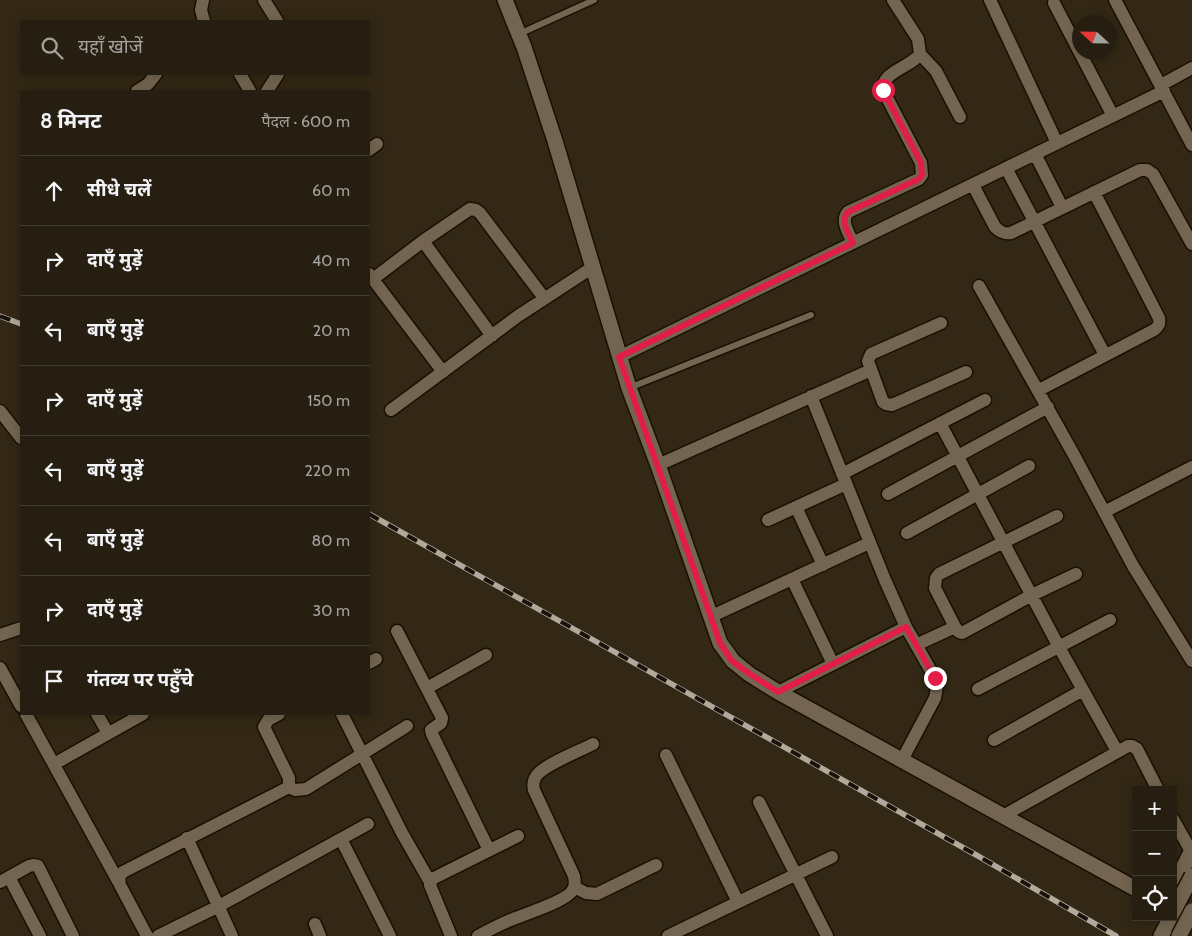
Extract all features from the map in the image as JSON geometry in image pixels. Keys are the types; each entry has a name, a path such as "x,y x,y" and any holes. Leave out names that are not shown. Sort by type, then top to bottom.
{"street":[{"path":"202,0 203,20"},
{"path":"264,0 276,20"},
{"path":"506,0 555,141 619,357 710,617 720,643 732,661 778,692 1132,887"},
{"path":"893,0 918,39 920,54 936,71 960,116"},
{"path":"992,0 1056,143"},
{"path":"1115,0 1191,141"},
{"path":"1054,3 1113,116"},
{"path":"853,243 844,222 848,212 919,179 922,175 921,163 882,85 886,78 916,60 920,54"},
{"path":"619,357 1113,116 1163,88 1192,68"},
{"path":"139,90 148,84 155,75"},
{"path":"241,75 249,90"},
{"path":"268,90 277,75"},
{"path":"1035,154 1062,207"},
{"path":"1006,168 1105,355"},
{"path":"973,185 995,228 1000,232 1011,233 1140,170 1147,170 1153,174 1192,244"},
{"path":"1039,390 1154,330 1160,323 1094,192"},
{"path":"444,372 371,276 470,209 476,210 544,298"},
{"path":"1180,222 1192,216"},
{"path":"423,241 492,336"},
{"path":"391,410 544,298 593,267"},
{"path":"980,286 1039,390 1142,581 1192,661"},
{"path":"941,323 871,354 868,361 883,402 889,405 966,372"},
{"path":"658,465 872,370"},
{"path":"811,396 869,543 906,627 935,678 937,687 935,698 902,760"},
{"path":"768,520 796,507 940,423 984,400"},
{"path":"888,494 1048,407"},
{"path":"0,411 20,437"},
{"path":"940,423 1059,647 1117,751"},
{"path":"907,533 1029,466"},
{"path":"1104,512 1192,467"},
{"path":"796,507 822,565"},
{"path":"1057,516 939,574 936,578 936,588 956,627 962,633 1032,595 1076,574"},
{"path":"710,617 869,543"},
{"path":"792,579 833,664"},
{"path":"978,689 1110,620"},
{"path":"778,692 906,627"},
{"path":"916,645 956,627"},
{"path":"0,635 20,628"},
{"path":"397,630 442,721 431,730 432,734 489,850"},
{"path":"427,688 486,655"},
{"path":"2,676 20,704"},
{"path":"994,740 1084,690"},
{"path":"27,715 147,936"},
{"path":"98,715 108,733"},
{"path":"54,764 141,715"},
{"path":"277,715 268,720 264,727 289,778 289,787"},
{"path":"343,715 402,833 430,882 452,936"},
{"path":"289,787 295,790 306,789 407,726"},
{"path":"478,936 564,898 573,890 574,876 534,790 533,784 535,777 544,769 593,744"},
{"path":"1003,816 1128,746 1137,749 1156,786"},
{"path":"666,755 738,902"},
{"path":"118,881 118,877 123,872 289,787"},
{"path":"759,802 827,936"},
{"path":"158,936 217,907 368,824"},
{"path":"1177,826 1192,852 1177,880"},
{"path":"430,882 438,874 518,836"},
{"path":"187,838 217,907 232,936"},
{"path":"341,839 390,936"},
{"path":"668,936 832,857"},
{"path":"40,936 5,880 35,864 38,866 73,936"},
{"path":"574,887 586,893 597,894 656,865"},
{"path":"1177,904 1192,876"},
{"path":"1177,906 1192,913 1179,936"},
{"path":"1161,936 1169,921"}],"lane":[{"path":"519,34 594,0"},
{"path":"630,388 811,315"}],"railway":[{"path":"0,316 20,324"},
{"path":"370,515 978,856 1116,936"}],"route":[{"path":"883,90 921,163 922,175 919,179 848,212 844,222 853,243 619,357 710,617 720,643 732,661 778,692 906,627 935,678"}]}
